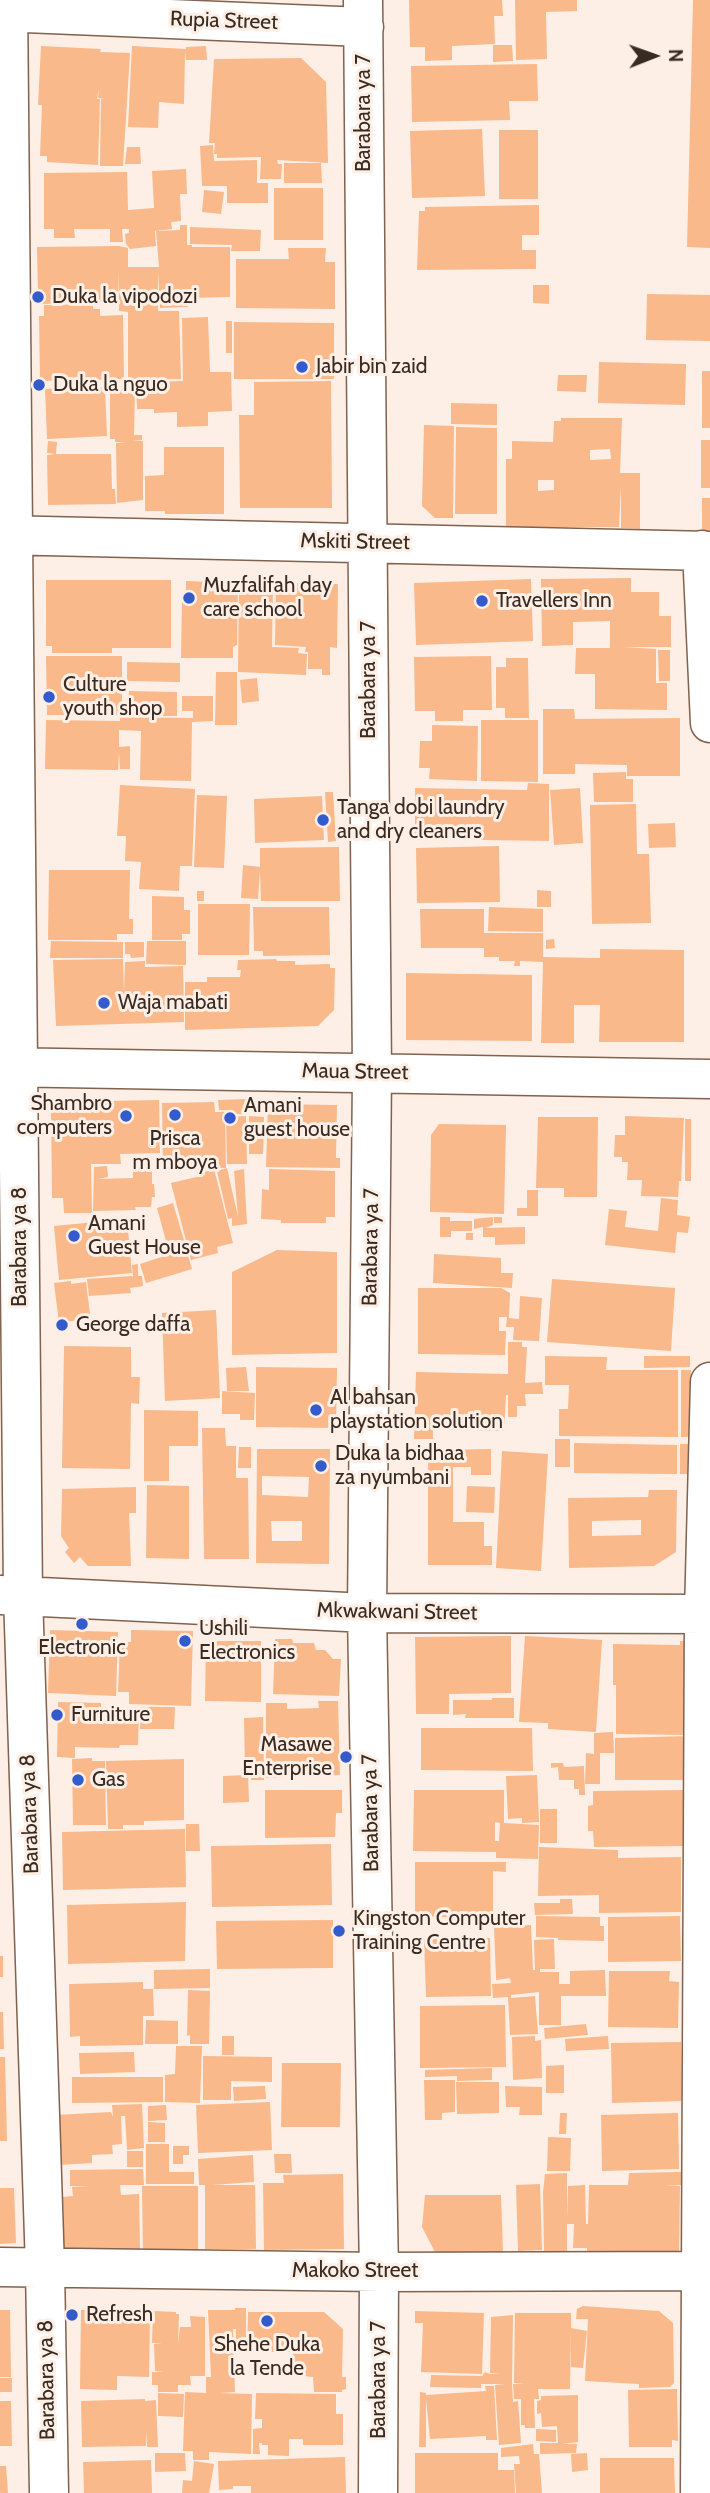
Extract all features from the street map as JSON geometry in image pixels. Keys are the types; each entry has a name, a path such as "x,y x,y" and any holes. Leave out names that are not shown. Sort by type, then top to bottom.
{"street":[{"name":"Rupia Street","path":"5,8 363,14"},
{"name":"Barabara ya 8","path":"5,8 11,1595 45,2268 49,2493"},
{"name":"Barabara ya 7","path":"363,14 372,1072 367,1613 379,2272 378,2493"},
{"name":"Mskiti Street","path":"7,535 706,550"},
{"path":"706,550 710,723"},
{"name":"Maua Street","path":"9,1067 710,1079"},
{"path":"700,2493 706,2271 710,1382"},
{"name":"Mkwakwani Street","path":"11,1595 367,1613 707,1614"},
{"name":"Makoko Street","path":"0,2267 379,2272 706,2271"}],"building":[{"path":"409,0 502,0 503,16 494,16 495,44 452,46 452,60 425,61 425,47 410,47"},
{"path":"515,0 577,0 577,11 546,12 547,59 516,60"},
{"path":"693,0 710,0 710,248 687,247"},
{"path":"493,45 512,45 513,61 493,62"},
{"path":"41,46 130,53 123,166 100,166 101,99 104,99 98,98 99,88 97,99 100,99 98,165 47,162 47,156 40,156 42,105 38,105"},
{"path":"132,46 186,49 206,46 207,60 186,60 185,52 184,104 159,102 158,128 128,127"},
{"path":"301,58 326,82 328,163 277,160 278,164 282,164 281,179 260,179 261,157 217,158 217,154 214,154 215,143 209,143 214,59"},
{"path":"537,64 538,101 509,101 510,120 412,122 411,66"},
{"path":"482,129 485,196 412,198 410,131"},
{"path":"499,130 538,130 538,199 499,199"},
{"path":"213,145 214,161 257,160 257,183 268,183 268,203 227,203 227,186 202,186 200,146"},
{"path":"127,147 140,147 141,164 125,164"},
{"path":"284,163 321,163 322,183 284,183"},
{"path":"186,169 187,194 180,194 181,221 171,222 172,229 155,231 156,246 130,249 126,244 125,234 129,233 129,229 122,229 123,242 110,242 110,229 74,229 75,238 54,238 54,229 44,229 44,173 127,172 128,210 154,208 152,171"},
{"path":"274,188 323,188 323,240 274,240"},
{"path":"204,190 224,192 221,214 202,212"},
{"path":"539,205 539,235 522,235 522,250 536,250 536,269 417,270 419,211 425,211 425,207"},
{"path":"180,225 187,225 187,245 230,247 230,297 187,298 188,307 160,308 158,271 158,311 179,311 181,379 128,380 128,312 119,311 119,272 118,301 42,304 42,296 38,296 37,247 119,246 128,248 128,267 159,267 156,231 180,230"},
{"path":"190,227 261,230 260,251 231,251 232,245 190,244"},
{"path":"288,248 326,248 325,262 335,262 335,309 236,308 236,259 289,259"},
{"path":"533,285 549,285 549,304 533,303"},
{"path":"647,294 710,295 710,341 646,340"},
{"path":"93,304 93,309 100,309 100,316 123,315 124,379 40,381 39,316 44,316 44,305"},
{"path":"208,317 210,372 231,372 232,411 208,412 208,426 177,427 177,412 154,413 154,409 137,409 136,386 152,386 151,382 183,381 182,318"},
{"path":"226,321 232,321 232,353 226,353"},
{"path":"234,322 334,323 334,379 234,379"},
{"path":"599,362 686,364 685,405 598,403"},
{"path":"702,371 710,371 710,428 702,428"},
{"path":"558,375 587,375 586,392 557,391"},
{"path":"331,381 332,508 240,508 239,415 254,415 254,382"},
{"path":"105,387 107,436 47,439 45,389"},
{"path":"110,390 135,390 134,435 142,435 142,440 132,441 143,441 143,500 117,503 116,443 126,442 110,439"},
{"path":"451,403 497,404 497,425 451,424"},
{"path":"561,418 622,418 620,473 640,473 640,529 621,528 621,485 619,527 506,527 506,459 512,459 512,441 553,442 554,421 561,421","holes":["610,449 611,459 590,460 590,450","538,480 554,480 554,490 538,491"]},
{"path":"424,425 454,426 453,518 435,518 422,506"},
{"path":"456,427 497,428 497,514 455,514"},
{"path":"701,440 710,440 710,488 701,488"},
{"path":"48,441 57,442 56,454 47,453"},
{"path":"164,447 224,447 224,514 165,514 165,511 145,511 145,476 164,475"},
{"path":"111,454 112,489 115,489 116,504 48,505 47,455"},
{"path":"702,498 710,498 710,532 702,532"},
{"path":"631,578 631,592 659,592 659,616 671,616 671,647 624,647 656,649 656,683 667,683 667,710 595,709 595,674 575,674 576,648 610,648 610,621 573,622 573,645 542,646 541,579"},
{"path":"531,579 533,641 416,645 414,583"},
{"path":"46,580 171,580 171,648 112,648 112,653 52,653 52,646 46,646"},
{"path":"186,581 238,583 237,645 233,647 233,658 181,658 182,598 186,598"},
{"path":"276,583 338,584 337,648 330,647 330,675 322,675 322,669 308,669 306,647 275,645"},
{"path":"239,587 273,587 272,647 299,648 298,653 307,654 306,675 238,672"},
{"path":"658,650 670,650 670,681 659,681"},
{"path":"46,656 122,656 122,715 47,715"},
{"path":"491,656 492,710 463,710 463,721 435,721 435,711 415,711 414,657"},
{"path":"506,658 528,658 529,718 505,718 505,708 496,708 496,667 506,667"},
{"path":"127,662 180,663 180,682 127,681"},
{"path":"216,672 237,672 237,725 215,725"},
{"path":"257,678 259,701 242,703 240,680"},
{"path":"129,691 177,692 177,716 129,716"},
{"path":"182,696 213,696 213,721 192,722 191,781 140,780 141,731 119,730 119,747 130,746 130,769 120,769 119,753 118,770 45,769 46,720 193,718 193,711 182,711"},
{"path":"543,709 574,709 575,719 680,718 680,776 627,776 627,765 575,764 575,774 543,774"},
{"path":"481,720 538,720 538,782 481,781"},
{"path":"432,725 478,726 477,781 429,779 430,768 419,768 420,741 432,741"},
{"path":"626,772 626,779 633,779 633,802 594,802 593,773"},
{"path":"528,783 549,784 549,841 415,839 415,788 527,790"},
{"path":"120,785 195,789 192,866 180,866 179,891 139,889 141,862 125,861 126,836 117,836"},
{"path":"580,788 583,843 554,845 550,790"},
{"path":"325,792 333,792 336,841 328,842"},
{"path":"197,795 227,796 224,868 194,867"},
{"path":"322,796 324,840 255,843 254,799"},
{"path":"636,804 637,854 649,854 651,923 592,924 590,805"},
{"path":"675,823 676,847 649,848 648,824"},
{"path":"499,846 500,902 417,903 416,848"},
{"path":"339,847 340,901 261,901 260,870 258,899 241,898 243,865 260,867 260,848"},
{"path":"49,870 130,870 129,919 133,919 133,934 117,934 117,940 48,940"},
{"path":"537,890 551,891 551,907 537,907"},
{"path":"197,891 204,891 204,901 197,901"},
{"path":"152,896 184,897 184,910 190,910 190,934 182,934 182,940 152,940"},
{"path":"198,904 250,904 249,955 198,955"},
{"path":"253,907 329,907 330,955 263,956 263,951 254,951"},
{"path":"489,907 543,909 543,932 488,931"},
{"path":"420,909 484,909 484,933 543,933 543,957 600,958 600,949 684,950 684,1042 599,1042 600,1005 574,1005 574,1043 541,1043 543,962 520,961 520,966 514,966 515,961 484,957 484,948 421,948"},
{"path":"554,939 555,948 546,949 546,940"},
{"path":"51,941 123,942 123,958 50,958"},
{"path":"147,941 186,941 186,965 146,964"},
{"path":"125,942 144,942 144,957 131,958 130,954 125,954"},
{"path":"123,959 124,993 125,962 145,961 145,967 183,966 184,1022 56,1026 53,960"},
{"path":"238,960 295,961 295,965 330,964 330,968 335,968 334,1010 318,1026 185,1030 185,982 207,982 207,977 240,977 241,970 237,970"},
{"path":"406,973 532,975 532,1041 406,1040"},
{"path":"248,1099 248,1114 227,1114 227,1110 219,1110 218,1100"},
{"path":"159,1100 160,1153 120,1154 121,1164 91,1164 92,1213 64,1213 63,1198 52,1198 51,1102"},
{"path":"214,1102 215,1112 225,1112 226,1168 163,1169 162,1103"},
{"path":"268,1104 337,1105 336,1158 340,1158 340,1168 266,1167"},
{"path":"246,1116 247,1164 227,1164 226,1117"},
{"path":"249,1116 264,1117 263,1154 249,1154"},
{"path":"625,1116 684,1118 678,1197 641,1196 642,1180 627,1180 628,1162 622,1162 622,1157 614,1157 615,1135 625,1135"},
{"path":"538,1117 598,1117 597,1197 564,1197 564,1188 536,1188"},
{"path":"685,1119 691,1119 691,1181 685,1181"},
{"path":"439,1124 506,1125 504,1214 430,1212 431,1135"},
{"path":"133,1158 152,1158 155,1197 152,1197 151,1207 93,1211 94,1167 107,1166 108,1177 98,1179 133,1178"},
{"path":"227,1168 238,1217 234,1171 244,1169 247,1224 232,1226 232,1218 228,1219 217,1171"},
{"path":"214,1169 233,1243 217,1247 218,1253 191,1260 171,1183 205,1175 204,1172"},
{"path":"269,1169 335,1171 335,1217 326,1217 326,1223 281,1223 281,1220 261,1219 262,1189 269,1190"},
{"path":"527,1190 538,1190 538,1216 517,1216 517,1208 527,1208"},
{"path":"661,1198 678,1200 677,1215 690,1217 688,1233 677,1232 675,1253 605,1245 609,1209 627,1211 625,1227 658,1231"},
{"path":"173,1203 186,1247 169,1252 157,1208"},
{"path":"440,1217 450,1217 450,1221 472,1221 472,1231 451,1231 451,1237 440,1237"},
{"path":"493,1217 493,1225 486,1228 525,1227 525,1244 495,1245 495,1237 483,1237 483,1227 474,1229 474,1219"},
{"path":"494,1217 502,1217 502,1223 494,1223"},
{"path":"127,1219 132,1273 59,1280 54,1226"},
{"path":"466,1233 473,1233 473,1240 466,1240"},
{"path":"186,1249 192,1269 146,1283 140,1264"},
{"path":"277,1250 337,1252 337,1353 232,1355 232,1272"},
{"path":"434,1254 501,1258 501,1273 513,1273 512,1288 433,1283"},
{"path":"138,1264 138,1276 142,1276 143,1286 130,1288 131,1293 89,1296 87,1279 133,1278 132,1265"},
{"path":"552,1279 675,1288 671,1351 547,1342"},
{"path":"71,1281 71,1284 86,1282 90,1314 85,1315 85,1319 59,1323 54,1283"},
{"path":"418,1288 501,1288 510,1293 509,1318 519,1319 520,1296 542,1298 539,1341 513,1340 514,1327 506,1327 507,1317 499,1317 499,1331 506,1331 505,1355 418,1354"},
{"path":"216,1310 220,1398 165,1401 162,1313"},
{"path":"508,1342 522,1342 522,1347 527,1347 525,1383 542,1382 543,1394 525,1394 526,1406 517,1406 517,1417 508,1417 506,1395 504,1431 433,1429 433,1439 414,1439 416,1372 508,1374"},
{"path":"64,1346 131,1347 131,1377 140,1377 139,1404 131,1403 130,1469 62,1468"},
{"path":"545,1356 607,1357 606,1370 678,1370 678,1437 559,1436 559,1409 568,1409 569,1385 545,1385"},
{"path":"644,1356 690,1356 690,1367 644,1368"},
{"path":"246,1367 249,1391 227,1391 226,1368"},
{"path":"256,1367 337,1368 336,1428 256,1427"},
{"path":"681,1370 691,1370 691,1437 681,1437"},
{"path":"222,1391 255,1393 254,1420 240,1420 240,1414 222,1414"},
{"path":"144,1410 198,1411 198,1446 169,1446 169,1481 144,1481"},
{"path":"202,1428 225,1428 226,1446 236,1446 236,1478 248,1478 249,1559 204,1559"},
{"path":"555,1439 570,1439 570,1467 555,1467"},
{"path":"574,1443 677,1445 677,1474 574,1473"},
{"path":"680,1444 691,1444 691,1474 680,1474"},
{"path":"239,1447 251,1447 251,1468 238,1468"},
{"path":"257,1449 330,1449 329,1564 256,1563","holes":["262,1476 309,1477 308,1497 262,1495","271,1521 302,1521 302,1541 272,1541"]},
{"path":"491,1449 491,1475 471,1475 471,1467 453,1467 453,1522 484,1522 484,1546 492,1546 492,1565 428,1565 428,1450"},
{"path":"502,1451 548,1454 541,1571 496,1568"},
{"path":"147,1485 189,1486 189,1559 146,1558"},
{"path":"467,1486 495,1487 494,1513 466,1512"},
{"path":"136,1487 136,1513 129,1513 131,1566 88,1566 80,1557 74,1563 65,1552 69,1548 61,1536 62,1489"},
{"path":"649,1490 677,1490 676,1552 654,1566 569,1568 568,1498 648,1497","holes":["641,1520 641,1535 592,1536 592,1521"]},
{"path":"50,1630 118,1632 116,1696 48,1693"},
{"path":"131,1630 193,1631 191,1706 129,1704 129,1692 118,1692 120,1641 131,1642"},
{"path":"511,1636 511,1693 449,1694 449,1714 416,1714 415,1637"},
{"path":"525,1636 602,1640 596,1732 548,1729 548,1723 519,1722"},
{"path":"275,1639 292,1639 293,1643 314,1643 316,1650 325,1650 333,1659 341,1659 339,1696 273,1694"},
{"path":"206,1641 261,1641 261,1702 205,1701"},
{"path":"680,1641 687,1641 686,1735 616,1734 613,1644 680,1645"},
{"path":"514,1698 514,1718 465,1718 466,1714 453,1715 453,1700"},
{"path":"318,1701 338,1701 340,1775 266,1778 266,1703 287,1703 287,1709 319,1708"},
{"path":"58,1702 101,1703 101,1711 139,1711 138,1745 120,1745 119,1748 75,1747 75,1758 57,1757"},
{"path":"141,1707 175,1707 174,1729 140,1729"},
{"path":"263,1717 264,1780 251,1780 251,1770 245,1770 244,1718"},
{"path":"421,1728 532,1728 533,1771 421,1770"},
{"path":"613,1732 614,1753 600,1753 600,1784 585,1784 586,1753 594,1754 594,1733"},
{"path":"689,1736 690,1780 615,1780 615,1738"},
{"path":"92,1758 92,1761 105,1761 106,1825 73,1825 72,1759"},
{"path":"184,1759 184,1820 144,1821 144,1825 123,1825 123,1829 108,1829 106,1761"},
{"path":"551,1763 563,1763 564,1767 584,1766 585,1795 579,1795 579,1789 574,1789 574,1780 559,1780 558,1767 551,1768"},
{"path":"248,1775 249,1802 223,1803 223,1776"},
{"path":"537,1775 539,1822 522,1823 522,1818 508,1819 506,1776"},
{"path":"265,1790 342,1790 342,1813 336,1813 335,1837 265,1838"},
{"path":"414,1790 504,1790 504,1823 539,1825 538,1859 496,1858 496,1852 413,1851","holes":["495,1822 500,1823 499,1841 495,1841"]},
{"path":"686,1790 686,1846 594,1847 593,1831 588,1831 588,1806 593,1805 593,1791"},
{"path":"540,1809 557,1809 557,1843 540,1843"},
{"path":"186,1824 199,1824 200,1851 186,1851"},
{"path":"185,1829 186,1887 63,1890 62,1832"},
{"path":"331,1844 332,1905 212,1907 211,1846"},
{"path":"539,1847 618,1850 618,1858 681,1857 681,1912 599,1913 599,1895 538,1896"},
{"path":"415,1862 506,1862 506,1872 493,1871 493,1917 415,1917"},
{"path":"560,1899 572,1899 573,1914 535,1915 534,1903 560,1903"},
{"path":"186,1902 185,1961 68,1964 67,1905"},
{"path":"536,1916 600,1917 600,1926 604,1926 604,1941 536,1937"},
{"path":"680,1916 681,1961 608,1962 608,1917"},
{"path":"333,1920 333,1968 217,1969 216,1921"},
{"path":"531,1925 533,1970 534,1940 554,1939 555,1969 540,1969 540,1972 559,1972 559,1984 570,1984 570,1971 605,1970 606,1996 561,1996 561,2025 539,2025 539,1992 511,1995 511,1998 535,1996 538,2034 510,2035 508,1997 493,1998 492,1984 511,1983 510,1978 496,1980 494,1926"},
{"path":"490,1938 491,1996 426,1997 424,1939"},
{"path":"0,1956 3,1956 3,1977 0,1977"},
{"path":"210,1969 210,1988 154,1989 154,1970"},
{"path":"609,1971 670,1971 669,1981 679,1982 678,2028 608,2027"},
{"path":"143,1982 143,1989 153,1989 154,2016 143,2016 143,2045 80,2046 80,2036 70,2037 69,1984"},
{"path":"188,1990 210,1991 209,2044 190,2044 190,2035 187,2036"},
{"path":"505,2005 506,2067 420,2068 420,2006"},
{"path":"0,2012 3,2012 4,2049 0,2049"},
{"path":"146,2020 178,2021 178,2044 145,2044"},
{"path":"586,2024 588,2035 545,2039 544,2028"},
{"path":"222,2036 234,2036 234,2055 222,2055"},
{"path":"535,2036 535,2041 541,2040 542,2078 513,2080 512,2037"},
{"path":"608,2036 609,2049 566,2051 565,2039"},
{"path":"681,2042 682,2101 612,2103 611,2043"},
{"path":"176,2046 202,2046 200,2103 165,2102 165,2075 175,2074"},
{"path":"134,2052 135,2072 80,2074 79,2053"},
{"path":"203,2056 272,2057 272,2082 231,2081 231,2100 203,2100"},
{"path":"0,2057 5,2057 7,2141 0,2141"},
{"path":"282,2063 341,2063 340,2127 281,2127"},
{"path":"564,2065 564,2093 546,2093 546,2066"},
{"path":"492,2068 492,2080 457,2081 457,2076 425,2077 425,2070"},
{"path":"72,2077 163,2077 163,2102 72,2103"},
{"path":"424,2080 455,2080 455,2112 442,2113 442,2120 425,2120"},
{"path":"456,2082 499,2082 499,2113 457,2114"},
{"path":"265,2086 266,2099 234,2101 233,2087"},
{"path":"505,2086 542,2087 542,2115 519,2115 520,2107 506,2107"},
{"path":"270,2102 272,2150 198,2153 196,2105"},
{"path":"142,2104 144,2148 127,2150 125,2116 121,2116 122,2144 112,2145 113,2154 92,2155 92,2163 58,2165 56,2115 111,2112 113,2117 112,2105"},
{"path":"166,2105 167,2120 148,2121 148,2106"},
{"path":"560,2113 567,2113 566,2134 559,2134"},
{"path":"678,2113 679,2169 602,2171 601,2115"},
{"path":"148,2122 165,2123 165,2142 148,2142"},
{"path":"548,2137 571,2138 570,2171 547,2171"},
{"path":"146,2144 169,2144 169,2172 194,2172 194,2184 146,2184"},
{"path":"173,2146 189,2146 189,2155 183,2155 183,2164 173,2164"},
{"path":"127,2151 143,2151 143,2167 127,2167"},
{"path":"274,2154 291,2154 292,2173 275,2173"},
{"path":"253,2155 254,2182 212,2185 255,2185 256,2249 205,2249 205,2185 199,2185 198,2159"},
{"path":"143,2169 144,2185 120,2185 121,2195 139,2194 140,2250 64,2252 63,2197 73,2196 72,2187 90,2187 70,2186 70,2170"},
{"path":"681,2172 681,2185 666,2185 680,2186 679,2255 587,2253 587,2248 573,2248 574,2224 567,2224 567,2251 544,2251 545,2174 567,2173 567,2220 568,2186 585,2185 588,2224 589,2185 628,2185 629,2173"},
{"path":"343,2174 344,2249 264,2250 263,2183 284,2183 283,2175"},
{"path":"540,2184 542,2250 518,2251 516,2185"},
{"path":"142,2186 198,2186 198,2254 143,2255"},
{"path":"0,2188 14,2188 16,2243 0,2244"},
{"path":"425,2195 501,2195 503,2252 436,2254 422,2227"},
{"path":"583,2306 659,2311 673,2323 674,2383 670,2387 639,2388 639,2384 585,2381 588,2319 576,2319 577,2309"},
{"path":"92,2308 150,2311 149,2377 117,2376 117,2390 80,2389 81,2310"},
{"path":"246,2308 246,2340 236,2340 236,2329 233,2329 235,2392 219,2393 252,2394 251,2454 209,2452 209,2460 193,2460 193,2451 183,2451 185,2392 206,2393 206,2377 211,2377 208,2310"},
{"path":"0,2310 10,2310 11,2377 0,2377"},
{"path":"153,2311 179,2314 178,2344 180,2327 191,2327 190,2316 205,2317 205,2376 190,2376 191,2385 178,2385 178,2392 158,2392 158,2385 152,2385 152,2372 164,2372 155,2371 154,2344 162,2343 152,2343"},
{"path":"415,2311 484,2313 482,2374 421,2372 423,2323 415,2323"},
{"path":"248,2312 324,2312 343,2329 342,2377 346,2377 346,2389 342,2392 314,2392 313,2377 294,2375 293,2352 247,2352"},
{"path":"515,2313 571,2313 571,2328 587,2331 583,2368 571,2367 571,2331 570,2389 538,2389 539,2399 534,2399 535,2428 521,2425 521,2399 514,2399 513,2384 525,2384 514,2383"},
{"path":"513,2315 513,2402 518,2401 521,2443 499,2445 495,2385 505,2384 481,2384 481,2388 430,2387 431,2375 482,2376 485,2372 490,2374 500,2374 490,2373 491,2317"},
{"path":"0,2378 12,2378 12,2392 0,2392"},
{"path":"485,2386 494,2386 497,2440 486,2440 486,2436 430,2439 426,2399 426,2447 419,2447 420,2392 426,2395 486,2391"},
{"path":"677,2389 678,2441 672,2440 672,2447 629,2447 628,2390"},
{"path":"158,2393 184,2394 183,2417 158,2416"},
{"path":"256,2393 336,2394 336,2414 343,2414 343,2445 303,2445 303,2439 289,2439 289,2456 268,2455 268,2445 262,2443 259,2443 260,2454 253,2454 253,2429 262,2428 262,2419 255,2419"},
{"path":"578,2395 578,2442 562,2444 577,2444 576,2453 540,2454 540,2443 558,2443 557,2426 542,2427 541,2413 537,2414 537,2401 541,2400 541,2396"},
{"path":"156,2400 158,2447 147,2447 147,2430 146,2446 82,2447 81,2401"},
{"path":"0,2401 11,2401 12,2446 0,2446"},
{"path":"536,2429 556,2430 556,2442 536,2441"},
{"path":"533,2444 534,2454 539,2454 542,2493 516,2493 514,2464 520,2464 519,2456 501,2457 501,2448"},
{"path":"155,2453 185,2453 186,2471 155,2472"},
{"path":"415,2453 498,2453 498,2470 514,2470 515,2493 415,2493"},
{"path":"587,2453 588,2470 572,2472 571,2454"},
{"path":"345,2457 346,2493 251,2493 251,2486 233,2486 233,2489 219,2490 218,2461"},
{"path":"600,2458 674,2458 675,2493 600,2493"},
{"path":"151,2460 152,2493 84,2493 83,2462"},
{"path":"194,2461 214,2464 209,2493 182,2493 183,2480 192,2481"},
{"path":"0,2466 6,2466 8,2493 0,2493"}],"place":[{"name":"Duka la vipodozi","path":"38,297"},
{"name":"Jabir bin zaid","path":"302,367"},
{"name":"Duka la nguo","path":"39,385"},
{"name":"Muzfalifah day care school","path":"189,598"},
{"name":"Travellers Inn","path":"482,601"},
{"name":"Culture youth shop","path":"49,697"},
{"name":"Tanga dobi laundry and dry cleaners","path":"323,820"},
{"name":"Waja mabati","path":"104,1003"},
{"name":"Prisca m mboya","path":"175,1115"},
{"name":"Shambro computers","path":"126,1116"},
{"name":"Amani guest house","path":"230,1118"},
{"name":"Amani Guest House","path":"74,1236"},
{"name":"George daffa","path":"62,1325"},
{"name":"Al bahsan playstation solution","path":"316,1410"},
{"name":"Duka la bidhaa za nyumbani","path":"321,1466"},
{"name":"Electronic","path":"82,1624"},
{"name":"Ushili Electronics","path":"185,1641"},
{"name":"Furniture","path":"57,1715"},
{"name":"Masawe Enterprise","path":"346,1757"},
{"name":"Gas","path":"78,1780"},
{"name":"Kingston Computer Training Centre","path":"339,1931"},
{"name":"Refresh","path":"72,2315"},
{"name":"Shehe Duka la Tende","path":"267,2321"}]}
